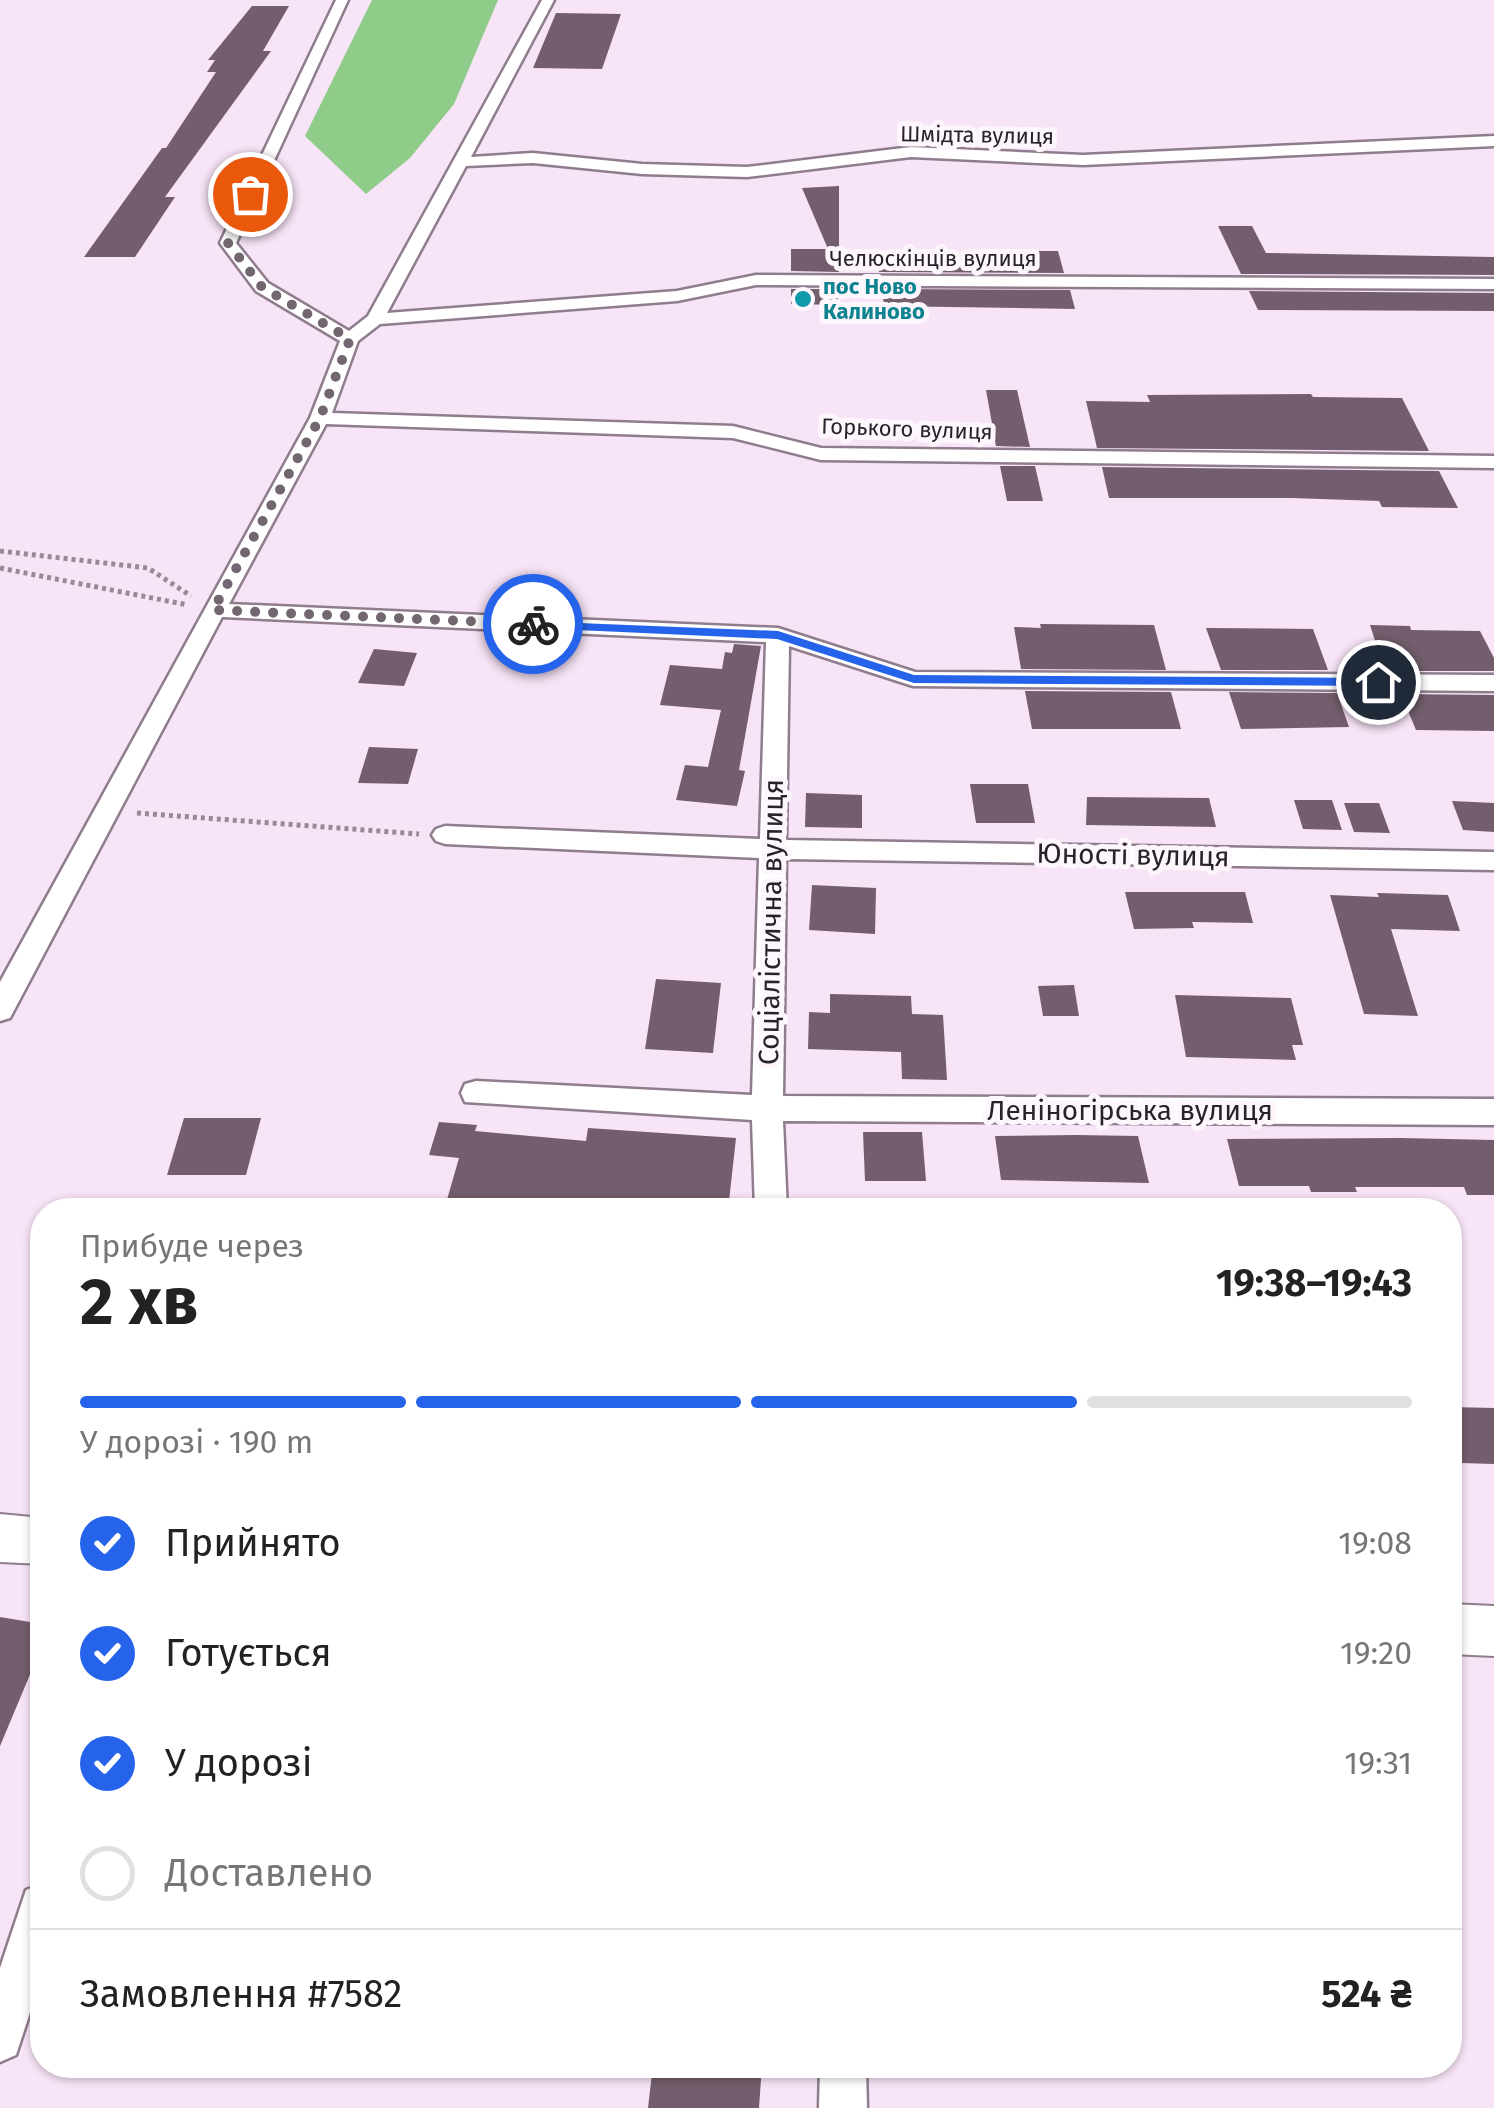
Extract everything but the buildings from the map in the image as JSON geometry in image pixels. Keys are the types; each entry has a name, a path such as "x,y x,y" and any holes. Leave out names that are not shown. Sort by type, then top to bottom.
{"street":[{"path":"342,0 228,243 262,287 350,339"},
{"path":"0,1010 104,810 320,418 350,339 375,319 548,0"},
{"name":"Шмідта вулиця","path":"461,162 532,158 642,169 747,172 911,152 1084,160 1494,141"},
{"name":"Челюскінців вулиця","path":"375,319 677,296 756,280 1494,284"},
{"name":"Горького вулиця","path":"320,418 734,432 822,454 1494,462"},
{"path":"213,610 778,635 914,679 1494,683"},
{"name":"Соціалістична вулиця","path":"771,1198 767,1108 778,635"},
{"name":"Юності вулиця","path":"445,836 773,850 1494,861"},
{"name":"Леніногірська вулиця","path":"476,1093 767,1108 1494,1112"},
{"path":"0,1538 30,1539"},
{"path":"1462,1630 1494,1631"},
{"path":"0,2039 30,1944"},
{"path":"843,2078 843,2108"}],"path":[{"path":"0,550 148,568 213,610"},
{"path":"0,568 213,610"},
{"path":"104,810 445,836"}],"green space":[{"path":"372,0 498,0 454,104 410,158 366,194 305,136"}],"way so far":[{"path":"250,194 228,243 262,287 350,339 320,418 213,610 533,624"}],"place":[{"name":"пос Ново Калиново","path":"803,299"}],"route":[{"path":"533,624 778,635 914,679 1378,682"}]}
